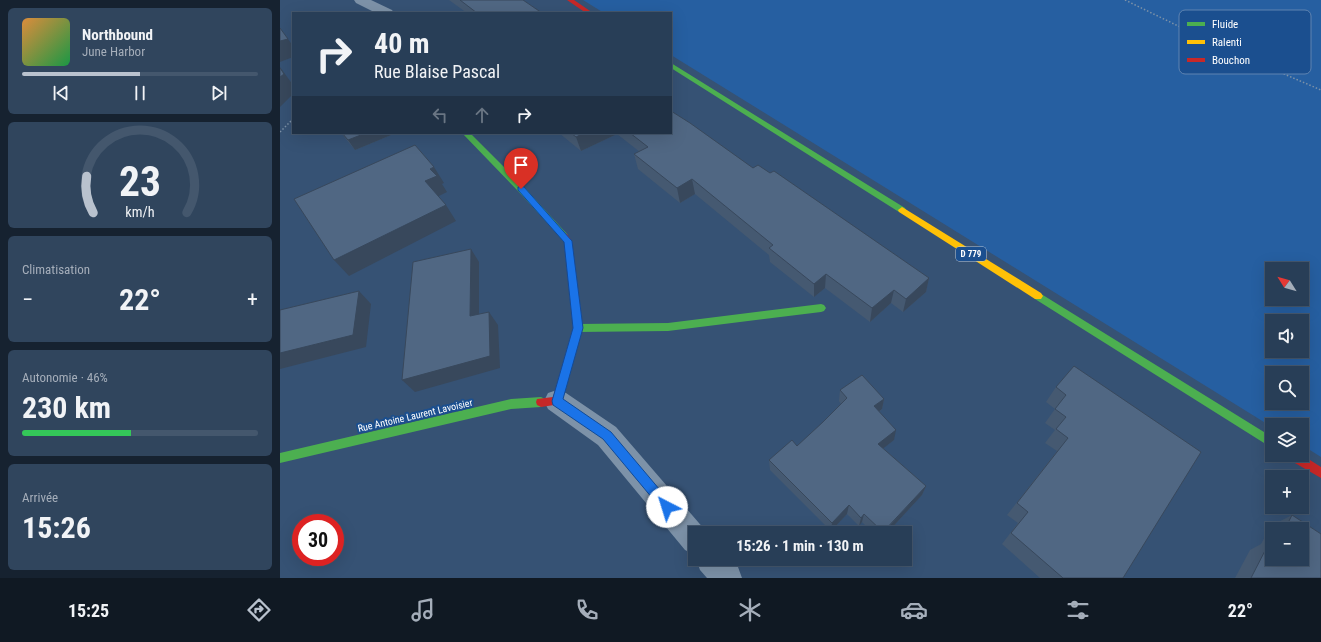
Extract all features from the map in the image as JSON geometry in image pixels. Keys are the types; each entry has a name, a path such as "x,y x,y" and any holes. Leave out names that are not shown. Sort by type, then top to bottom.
{"street":[{"path":"361,0 385,12"},
{"path":"570,0 588,12"},
{"name":"D 779","path":"672,66 1265,438"},
{"path":"467,134 521,189 568,241 578,328 557,401 607,436 688,532"},
{"path":"578,328 668,327 821,308"},
{"name":"Rue Antoine Laurent Lavoisier","path":"280,458 511,404 557,401"},
{"path":"1303,462 1321,473"},
{"path":"717,566 727,578"}],"path":[{"path":"1125,0 1179,26"},
{"path":"1284,74 1321,90"},
{"path":"280,132 292,119"}],"shaded area":[{"path":"583,0 1321,0 1321,457 1309,449 1309,418 1265,418 1265,423 672,56 672,12 602,12"}],"building":[{"path":"460,0 523,0 541,12 476,12"},
{"path":"280,28 288,39 280,41"},
{"path":"280,68 284,74 280,77"},
{"path":"672,112 753,168 758,165 770,173 774,171 929,278 906,299 894,290 872,308 826,274 814,284 769,248 773,245 692,179 677,188 634,154 648,147 631,134 672,134"},
{"path":"343,134 363,134 348,140"},
{"path":"572,134 582,134 576,137"},
{"path":"415,145 434,167 430,169 437,176 425,181 446,205 334,260 294,199"},
{"path":"471,249 470,316 489,312 490,356 402,380 413,262"},
{"path":"359,291 353,335 280,353 280,310"},
{"path":"1074,366 1201,452 1123,578 1063,578 1011,533 1028,512 1017,503 1068,438 1056,429 1066,417 1055,409 1066,395 1056,387"},
{"path":"862,375 884,399 874,406 896,430 878,444 926,486 889,526 877,526 864,514 861,518 849,505 832,523 769,460 792,440 797,446 823,422 847,398 840,390"},
{"path":"1292,515 1303,522 1288,522"},
{"path":"1309,526 1321,534 1321,578 1251,578 1265,551 1265,566 1309,566"}],"traffic: fast":[{"path":"672,66 902,210"},
{"path":"467,134 521,189 564,236"},
{"path":"1038,296 1265,439"},
{"path":"578,328 668,327 821,308"},
{"path":"280,458 511,404 541,402"}],"traffic: slow":[{"path":"902,210 1038,296"}],"traffic: jam":[{"path":"570,0 588,12"},
{"path":"541,402 557,401 578,328 568,241 564,236"},
{"path":"1303,462 1321,473"}],"route":[{"path":"521,189 568,241 578,328 557,401 607,436 667,507"}]}
